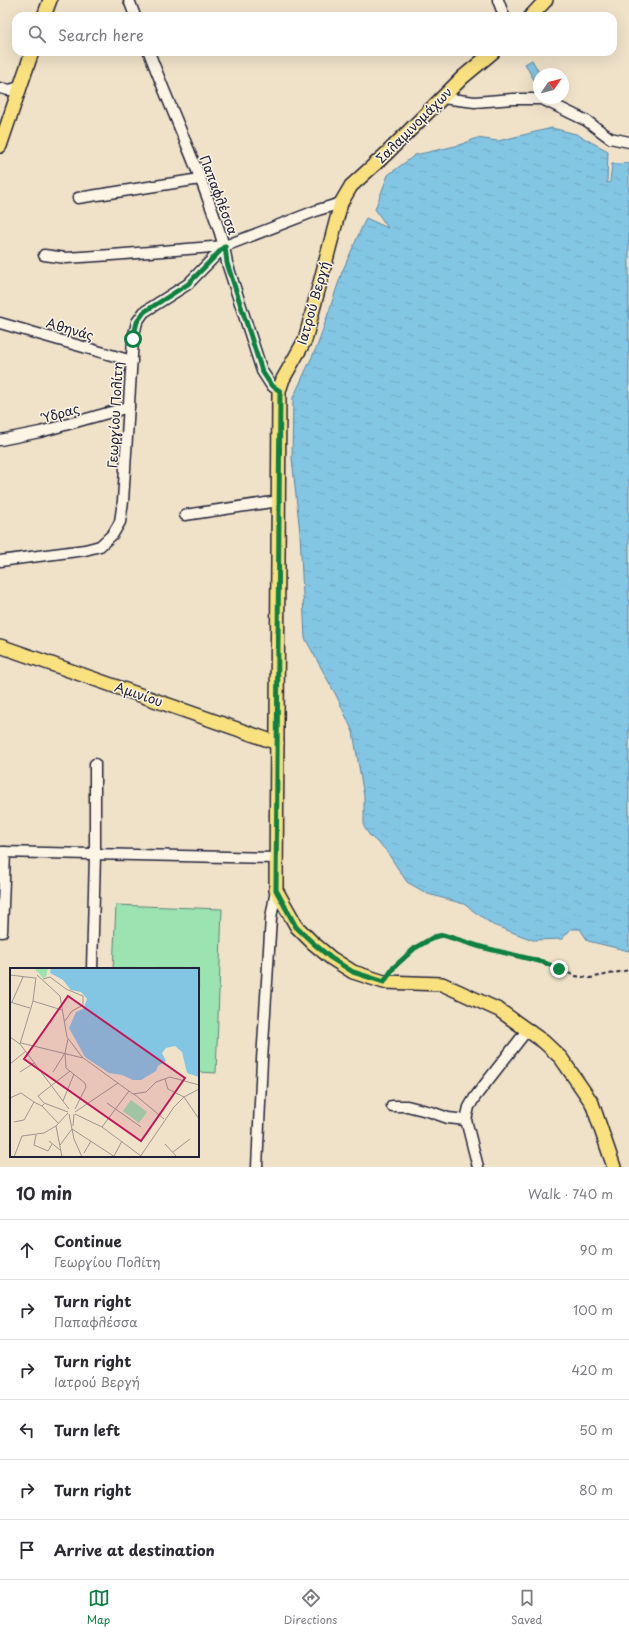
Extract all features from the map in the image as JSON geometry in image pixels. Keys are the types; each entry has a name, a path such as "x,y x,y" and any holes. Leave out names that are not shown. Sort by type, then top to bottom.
{"main road":[{"path":"46,12 50,0"},
{"path":"534,12 546,0"},
{"path":"0,143 31,56"},
{"name":"Σαλαμινομάχων","path":"341,204 351,186 386,154 463,77 489,56"},
{"name":"Ιατρού Βεργή","path":"341,204 305,340 283,379 280,391 276,890 296,927 331,958 353,972 384,982 442,984 465,993 499,1010 528,1029 544,1042 561,1058 592,1103 614,1167"},
{"name":"Αμινίου","path":"0,646 277,743"}],"street":[{"path":"130,0 134,12"},
{"path":"498,0 502,12"},
{"name":"Παπαφλέσσα","path":"150,56 225,246 227,263 262,371 271,385 280,391"},
{"path":"0,88 9,90 20,87"},
{"path":"442,98 475,102 513,99 542,99 587,121 610,138 629,142"},
{"path":"78,198 200,179"},
{"name":"Γεωργίου Πολίτη","path":"0,561 85,550 100,546 113,534 120,522 123,501 133,339 137,322 144,312 188,284 225,246 318,210 341,204"},
{"path":"44,255 66,258 225,246"},
{"name":"Αθηνάς","path":"0,323 132,361"},
{"name":"Ύδρας","path":"0,440 40,432 129,407"},
{"path":"185,515 279,501"},
{"path":"92,968 95,855 95,764"},
{"path":"2,932 3,852 276,858"},
{"path":"257,1167 271,926 276,890"},
{"path":"478,1167 466,1120 469,1107 475,1097 528,1029"},
{"path":"392,1106 408,1106 448,1118 466,1120"}],"path":[{"path":"384,982 394,967 415,948 434,937 443,935 481,947 543,962 575,976 590,978 629,970"}],"green space":[{"path":"116,905 222,909 216,1073 199,1072 199,968 113,968"}],"water":[{"path":"532,60 537,68 533,68 533,78 525,64"},
{"path":"552,128 576,134 608,151 607,183 610,182 612,164 629,163 629,951 588,941 580,929 571,929 562,939 533,940 493,925 464,904 428,894 407,882 385,849 370,836 364,827 364,796 353,732 337,697 305,638 300,533 292,458 293,398 318,344 342,272 366,218 388,228 375,209 388,175 415,155 460,145 477,138 498,141"}],"route":[{"path":"133,339 137,322 144,312 188,284 225,246 227,263 262,371 271,385 280,391 277,604 276,890 296,927 331,958 353,972 384,982 394,967 415,948 434,937 443,935 481,947 543,962 559,969"}]}
